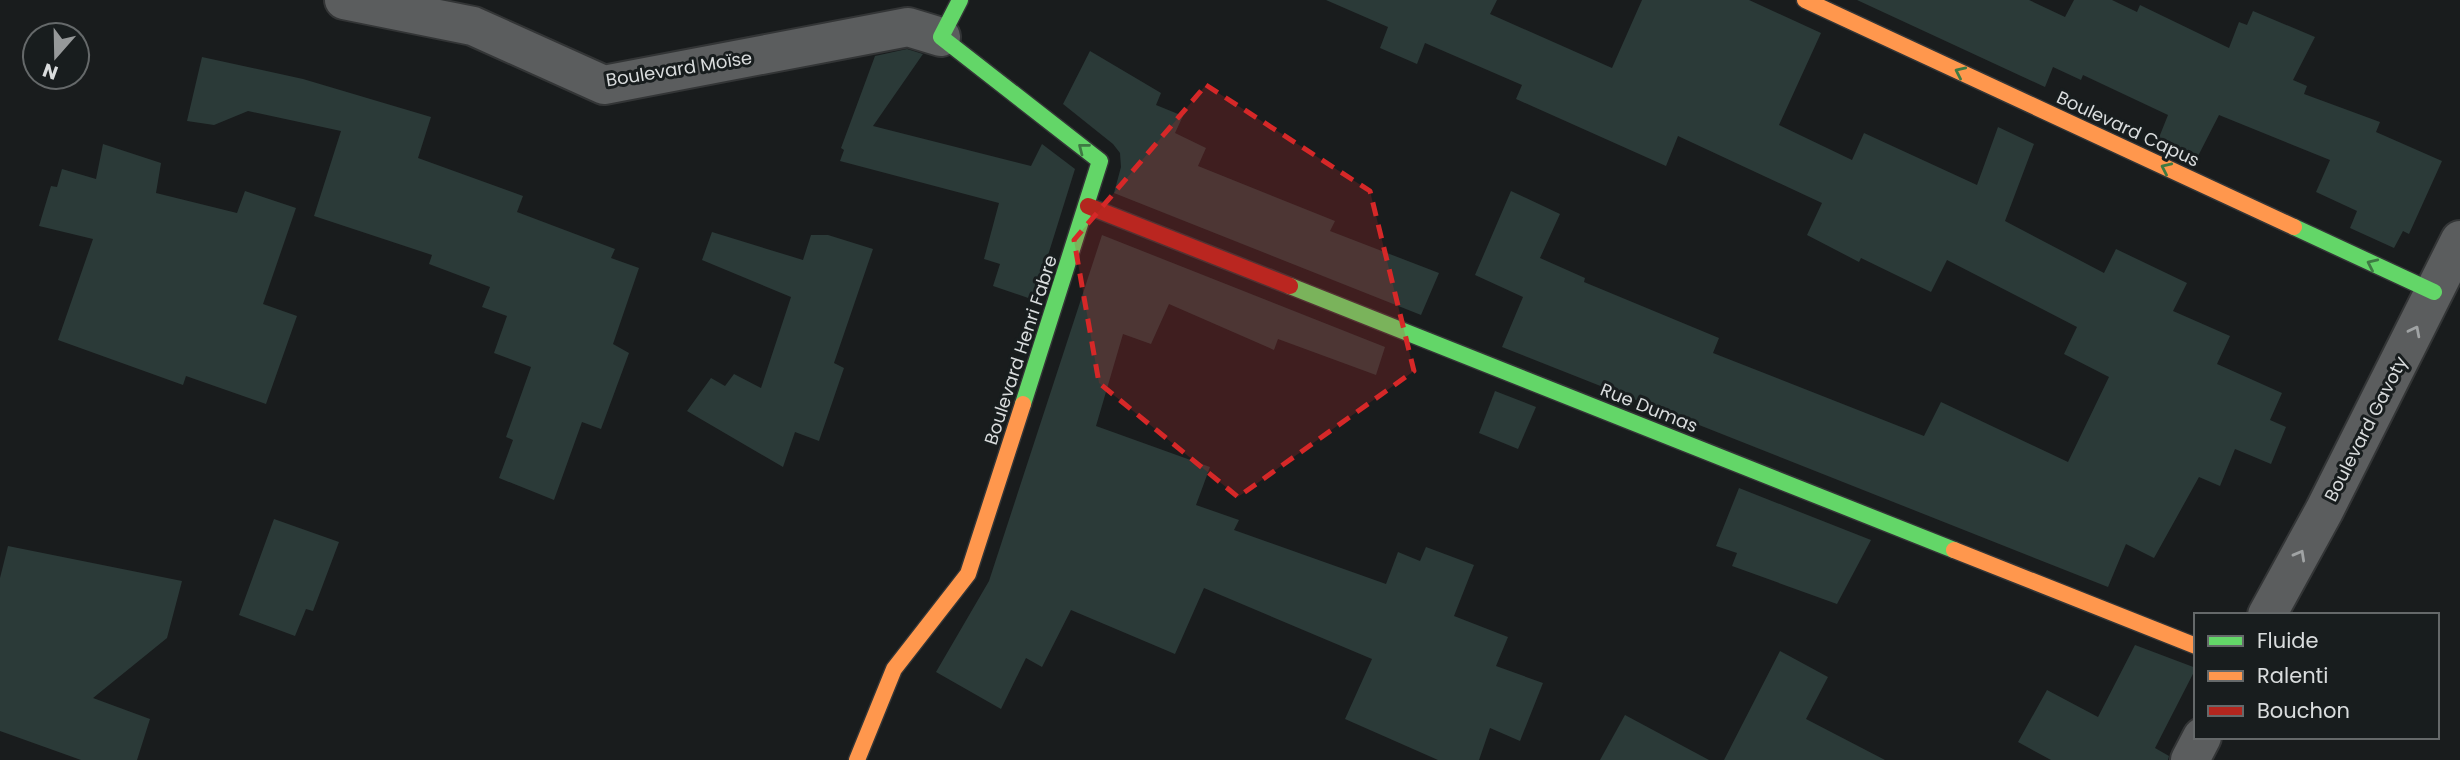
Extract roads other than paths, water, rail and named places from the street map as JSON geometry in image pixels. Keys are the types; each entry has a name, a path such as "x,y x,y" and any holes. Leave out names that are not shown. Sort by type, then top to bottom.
{"street":[{"name":"Boulevard Moïse","path":"344,0 473,26 604,85 908,27 941,37"},
{"path":"941,37 960,0"},
{"name":"Boulevard Capus","path":"1805,0 2434,292"},
{"name":"Boulevard Henri Fabre","path":"857,760 894,669 968,574 1088,206 1100,161 941,37"},
{"name":"Rue Dumas","path":"1088,206 2194,645"},
{"name":"Boulevard Gavoty","path":"2268,613 2324,511 2460,240"},
{"path":"2190,760 2201,739"}]}
